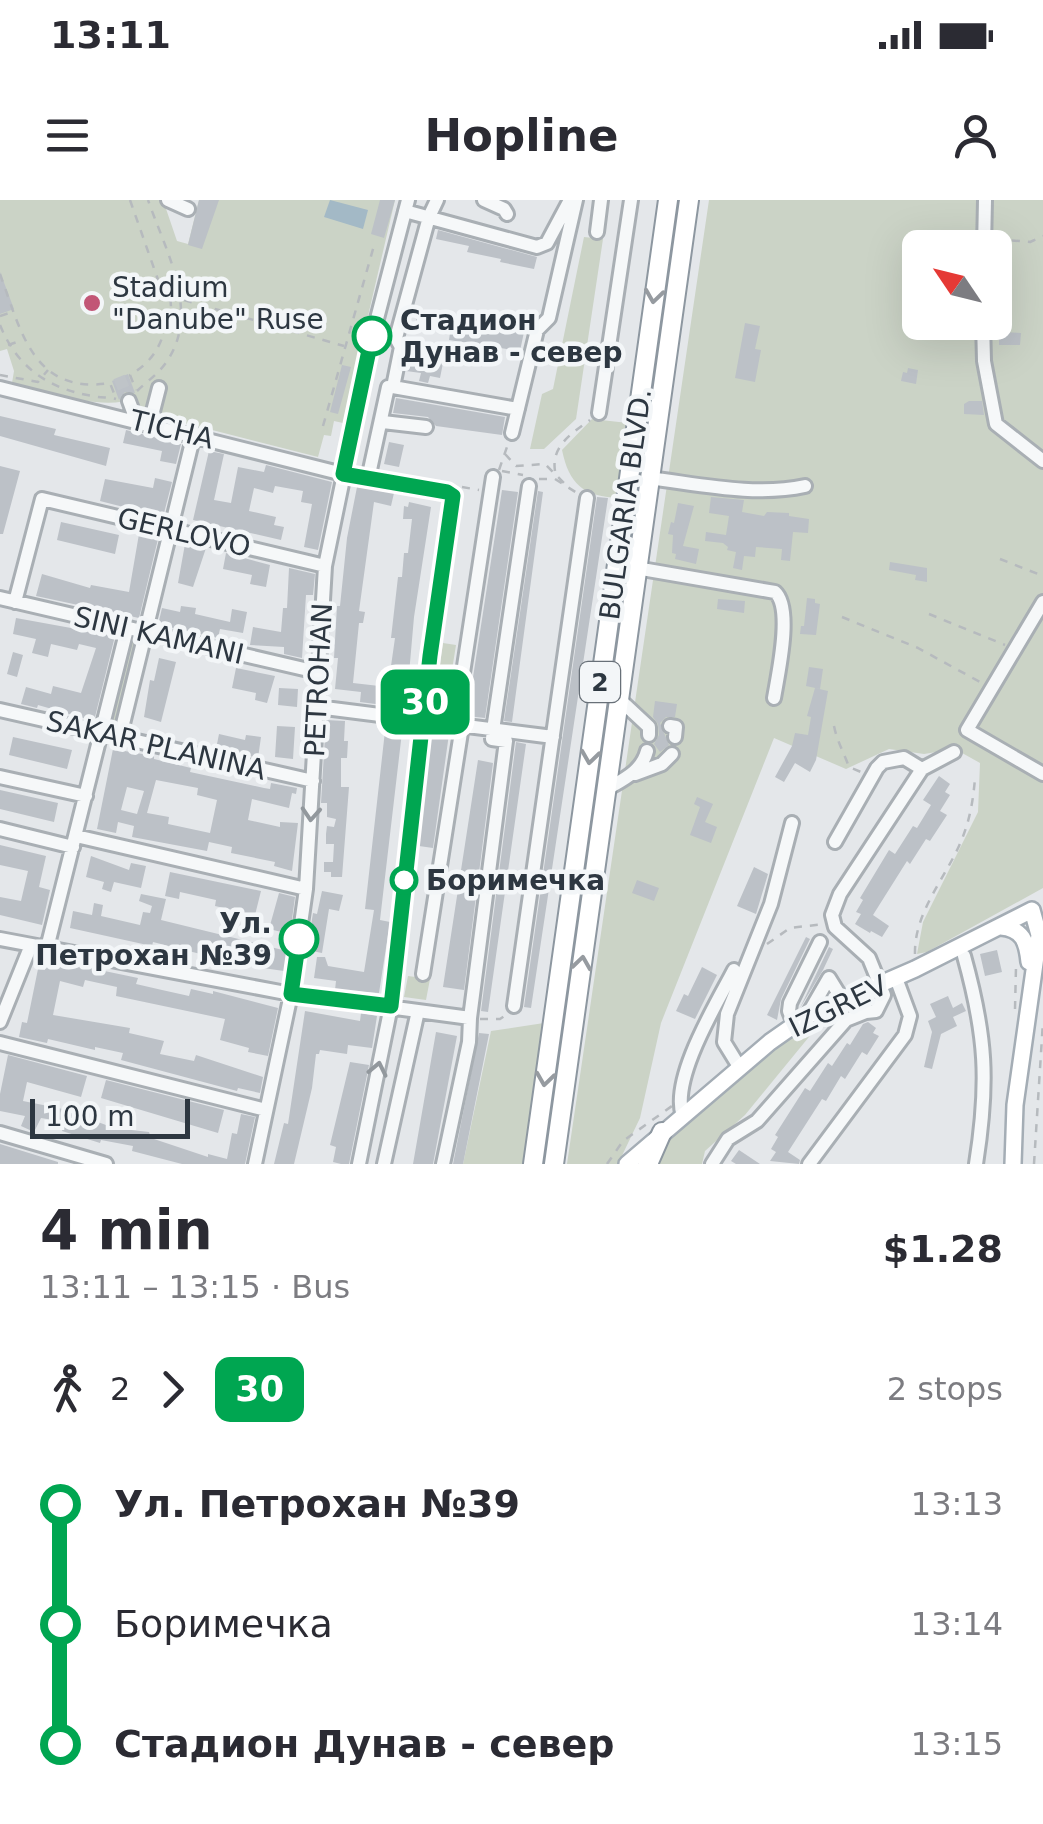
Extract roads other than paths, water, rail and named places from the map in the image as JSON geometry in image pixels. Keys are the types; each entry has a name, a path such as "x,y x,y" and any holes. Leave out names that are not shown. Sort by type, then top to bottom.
{"highway":[{"name":"BULGARIA BLVD.","path":"533,1164 668,200"},
{"name":"BULGARIA BLVD.","path":"554,1164 689,200"},
{"path":"648,1164 658,1136"}],"main road":[{"name":"IZGREV","path":"627,1164 801,1020 915,969 1035,908"},
{"path":"1013,1164 1016,1104 1039,928 1035,908"},
{"path":"1001,927 1036,944"},
{"name":"IZGREV","path":"640,1164 658,1136"}],"street":[{"path":"168,200 188,209"},
{"path":"394,387 401,347 396,338 437,200"},
{"path":"484,200 504,209 506,214"},
{"path":"407,205 429,217 537,246 547,242 573,200"},
{"path":"512,433 537,330 549,318 573,200"},
{"path":"596,232 602,200"},
{"path":"599,413 631,200"},
{"path":"984,230 985,200"},
{"name":"PETROHAN","path":"255,1164 291,994 306,889 325,566 373,334 407,205"},
{"path":"984,340 996,424 1043,461"},
{"path":"368,478 388,387 518,410"},
{"name":"TICHA","path":"0,388 343,474 453,496 424,721"},
{"path":"143,422 159,388"},
{"path":"127,397 143,422"},
{"path":"382,422 426,427"},
{"path":"120,736 194,434"},
{"path":"648,478 742,490 805,486"},
{"path":"423,974 494,480"},
{"path":"443,1164 469,1042 506,741 492,740 493,730 528,484"},
{"path":"514,1006 587,498"},
{"name":"GERLOVO","path":"15,602 42,499 325,566"},
{"path":"636,568 722,586 775,592 781,597 782,638 774,698"},
{"name":"SINI KAMANI","path":"0,598 317,672"},
{"path":"1043,602 967,730 1043,774"},
{"path":"47,948 128,628"},
{"path":"619,699 659,729"},
{"path":"317,707 553,737"},
{"name":"SAKAR PLANINA","path":"0,710 313,780"},
{"path":"358,1164 391,1006 424,721"},
{"path":"632,775 647,751"},
{"path":"712,1164 728,1138 757,1122 846,1020 876,1011 884,996 869,958 835,927 832,915 840,894 922,770 954,752"},
{"path":"607,789 662,764 672,754"},
{"path":"835,842 877,768 904,758 922,770"},
{"path":"0,776 86,796"},
{"path":"740,1068 724,1042 726,1014 771,904 792,823"},
{"path":"0,829 306,889"},
{"path":"0,939 291,994 470,1018"},
{"path":"820,942 788,1011 801,1020 829,978 842,999"},
{"path":"0,1022 30,945"},
{"path":"964,956 985,1050 982,1129 976,1164"},
{"path":"683,1116 681,1090 734,970"},
{"path":"809,1164 905,1034 909,1006 896,978"},
{"path":"384,1164 418,1011"},
{"path":"0,1043 266,1110"},
{"path":"0,1133 106,1164"}],"water":[{"path":"330,200 368,210 363,229 324,217"}],"tunnel":[{"path":"119,377 129,401"}],"place":[{"name":"Stadium \"Danube\" Ruse","path":"92,303"},
{"name":"Стадион Дунав - север","path":"372,336"},
{"name":"Боримечка","path":"404,880"},
{"name":"Ул. Петрохан №39","path":"299,939"}]}
